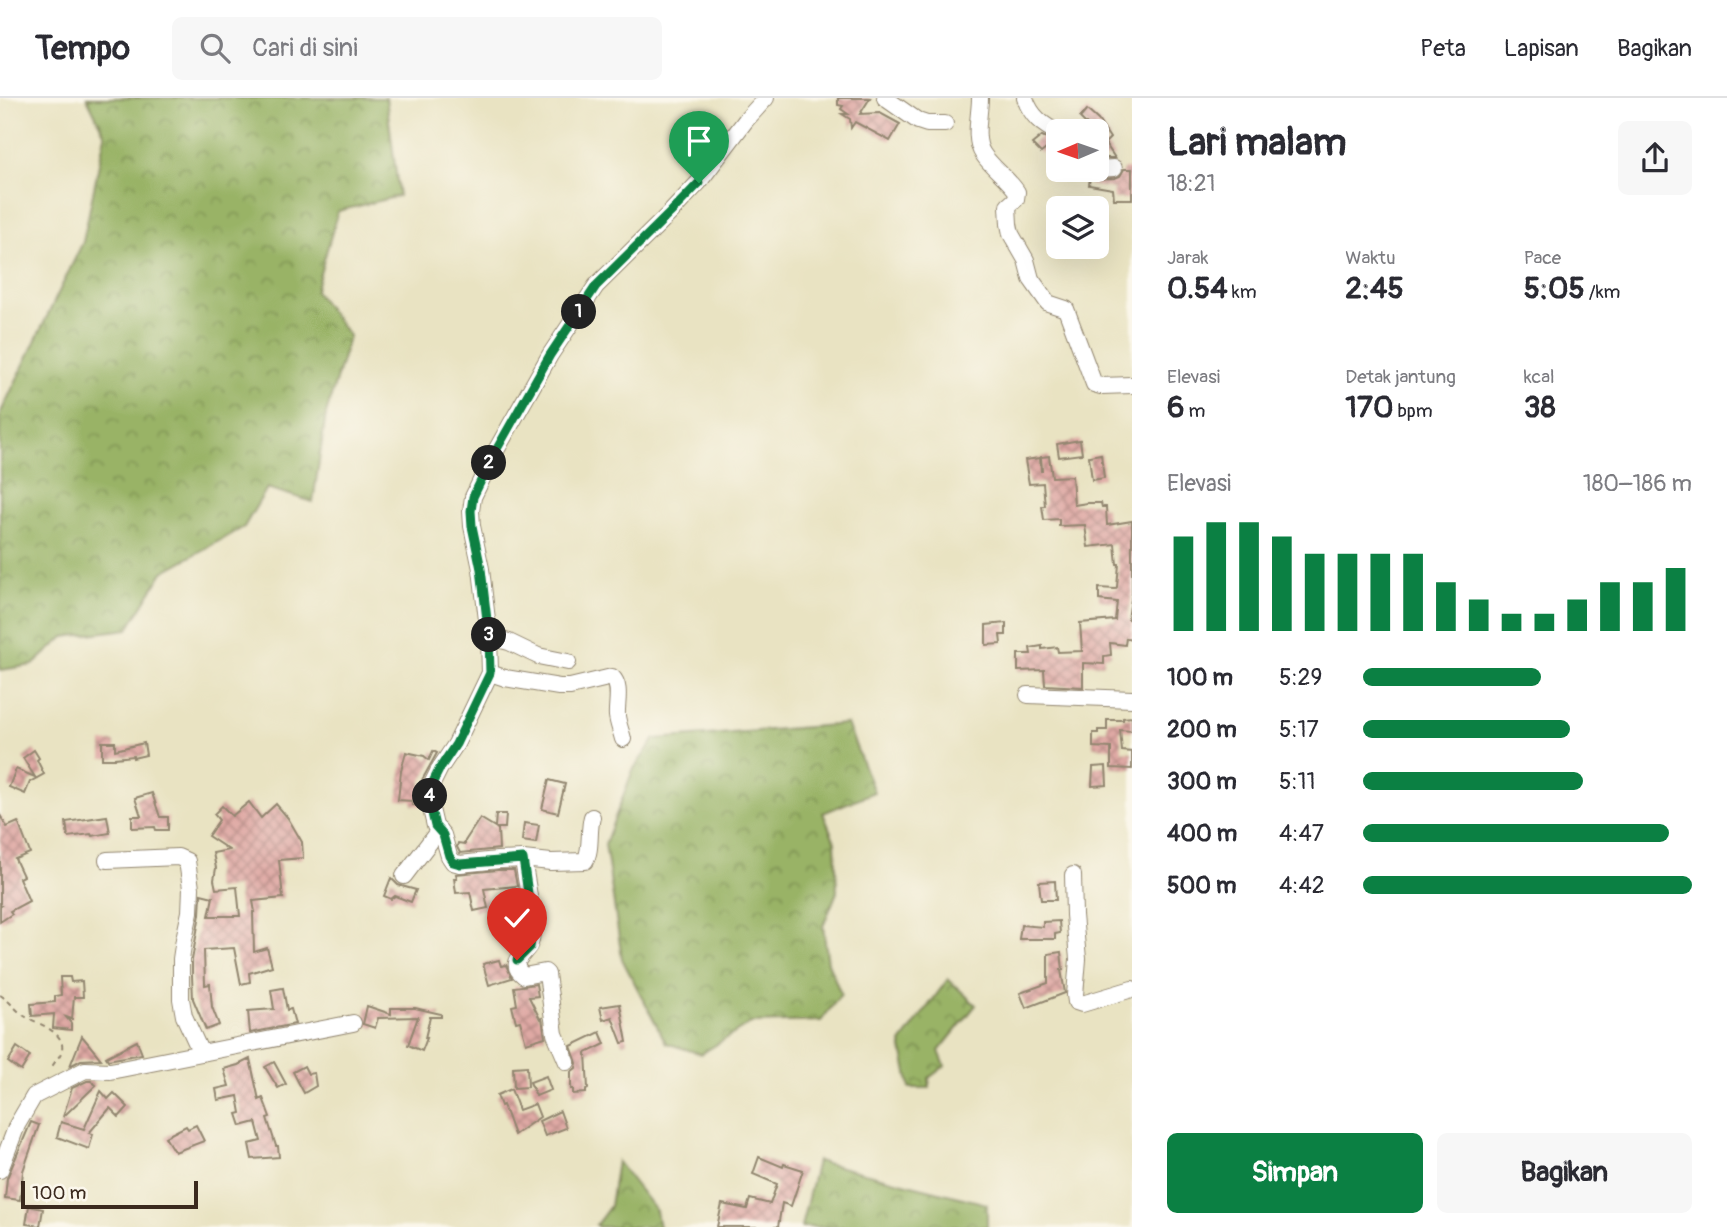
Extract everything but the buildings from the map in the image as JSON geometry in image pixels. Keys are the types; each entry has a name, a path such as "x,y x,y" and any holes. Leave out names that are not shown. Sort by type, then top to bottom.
{"street":[{"path":"592,817 589,853 585,861 523,859 460,864 453,862 449,856 443,835 435,826 431,809 432,784 456,744 490,673 489,637 471,511 473,497 550,355 596,286 699,183 766,98"},
{"path":"885,98 918,121 945,124"},
{"path":"980,98 980,147 1017,192 1016,199 1008,206 1009,224 1011,234 1026,260 1031,279 1048,303 1066,309 1094,384 1132,384"},
{"path":"1025,98 1035,117 1046,127"},
{"path":"1110,168 1114,168"},
{"path":"489,637 509,642 538,656 568,662"},
{"path":"490,673 559,687 614,678 622,739"},
{"path":"1028,695 1132,699"},
{"path":"404,876 439,830"},
{"path":"107,860 178,857 187,861 191,888 190,912 182,948 181,999 184,1016 201,1053"},
{"path":"523,859 533,928 530,947 518,957 517,964 520,974 524,976 541,972 547,974 555,1034 567,1062"},
{"path":"1073,874 1078,959 1076,1002 1082,1004 1132,989"},
{"path":"0,1170 17,1125 34,1096 85,1070 110,1071 352,1023"}],"path":[{"path":"0,995 24,1016 45,1025 59,1039 61,1053 51,1069 63,1080"}],"green space":[{"path":"87,98 386,98 399,196 338,211 315,291 349,336 326,414 313,502 267,488 244,527 163,572 128,629 64,637 33,665 0,670 0,414 83,242 105,135"},
{"path":"847,724 874,792 823,813 835,842 837,892 823,926 828,963 841,994 821,1021 751,1023 701,1054 666,1043 622,959 605,844 633,770 655,739"},
{"path":"948,979 976,1005 939,1051 945,1066 929,1078 930,1088 910,1088 901,1043"},
{"path":"617,1161 656,1211 659,1227 596,1225 610,1206"},
{"path":"817,1161 987,1204 987,1227 801,1227"}],"route":[{"path":"517,960 530,947 533,928 523,859 460,864 453,862 443,835 435,826 431,809 432,784 456,744 490,673 489,637 481,569 472,526 473,497 550,355 596,286 699,183"}]}
